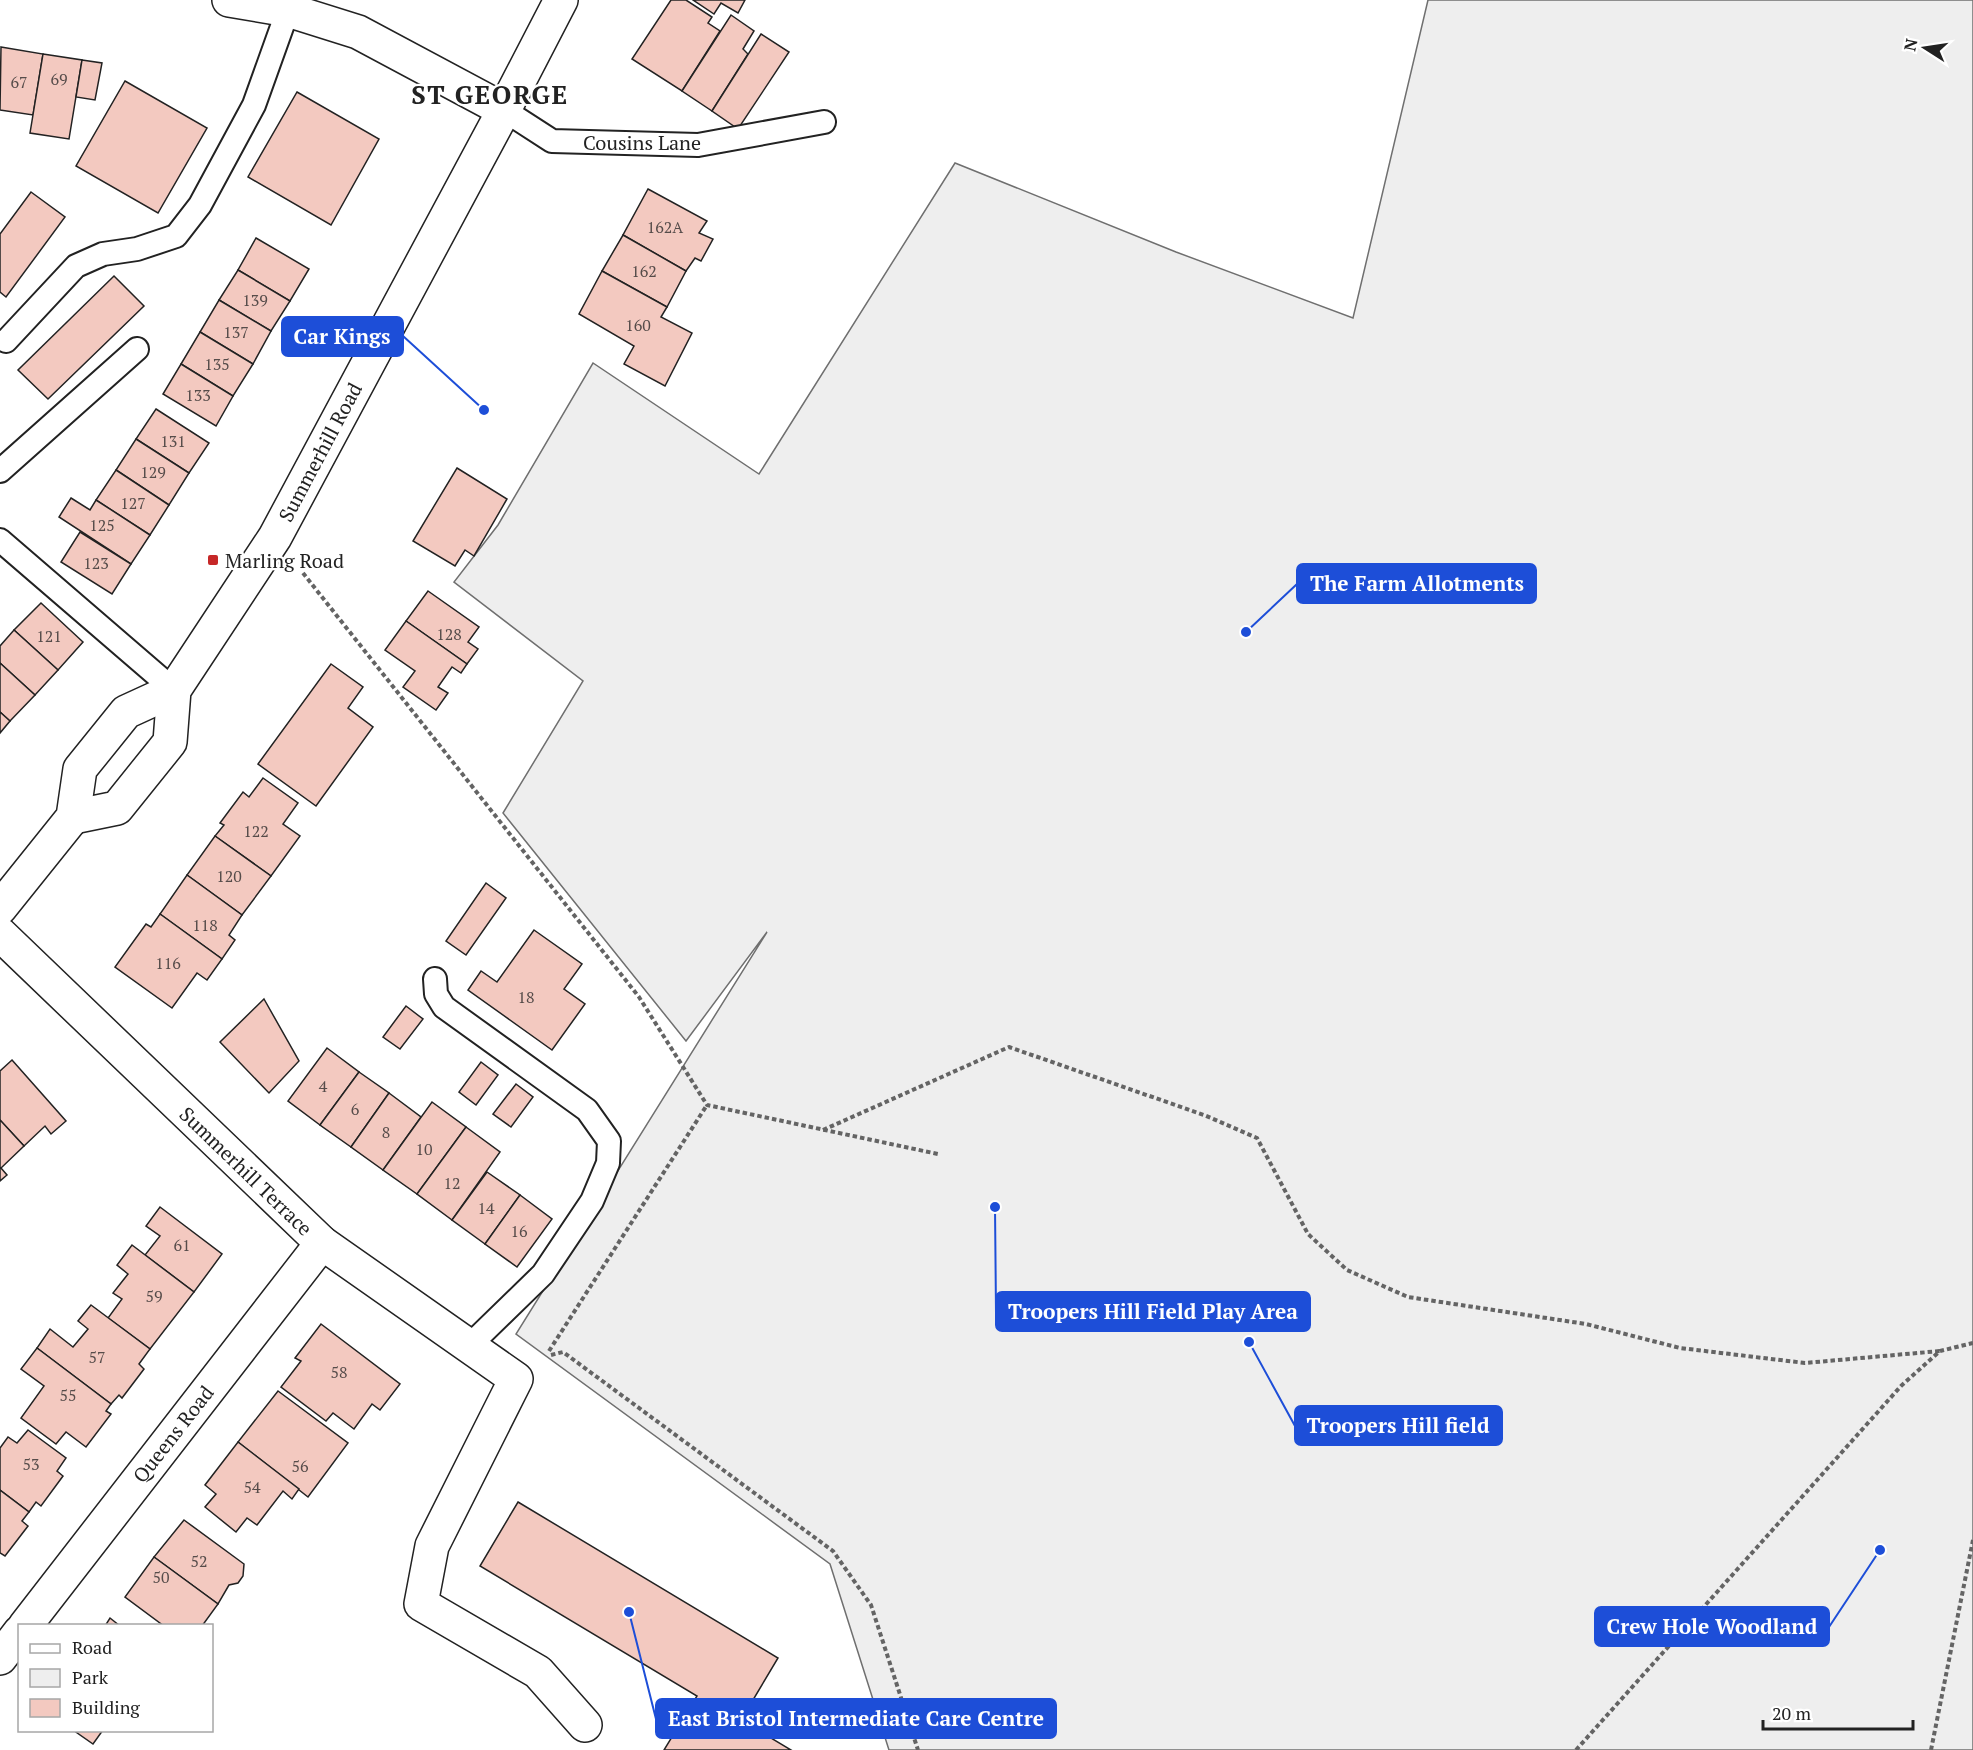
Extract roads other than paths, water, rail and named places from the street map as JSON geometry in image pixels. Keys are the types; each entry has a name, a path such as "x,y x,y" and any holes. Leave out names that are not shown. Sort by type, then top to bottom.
{"street":[{"path":"229,0 288,10 358,32 504,111"},
{"name":"Summerhill Road","path":"74,817 117,808 170,742 174,690 275,537 504,111 561,0"},
{"path":"0,908 74,817 80,769 126,712 174,690"},
{"name":"Summerhill Terrace","path":"0,934 322,1243 516,1379 432,1546 422,1604 538,1672 585,1725"},
{"name":"Queens Road","path":"27,1624 322,1243"},
{"path":"0,1658 18,1635"}],"lane":[{"path":"6,341 76,266 103,254 137,249 176,236 200,205 254,105 288,10"},
{"name":"Cousins Lane","path":"504,111 552,141 698,145 824,122"},
{"path":"0,471 137,349"},
{"path":"0,540 174,690"},
{"path":"435,980 436,994 444,1007 587,1110 609,1141 608,1163 592,1202 543,1274 469,1346"}],"place":[{"name":"Car Kings","path":"484,410"},
{"name":"Marling Road","path":"213,560"},
{"name":"The Farm Allotments","path":"1246,632"},
{"name":"Troopers Hill Field Play Area","path":"995,1207"},
{"name":"Troopers Hill field","path":"1249,1342"},
{"name":"Crew Hole Woodland","path":"1880,1550"},
{"name":"East Bristol Intermediate Care Centre","path":"629,1612"}],"district":[{"name":"ST GEORGE","path":"490,94"}]}
